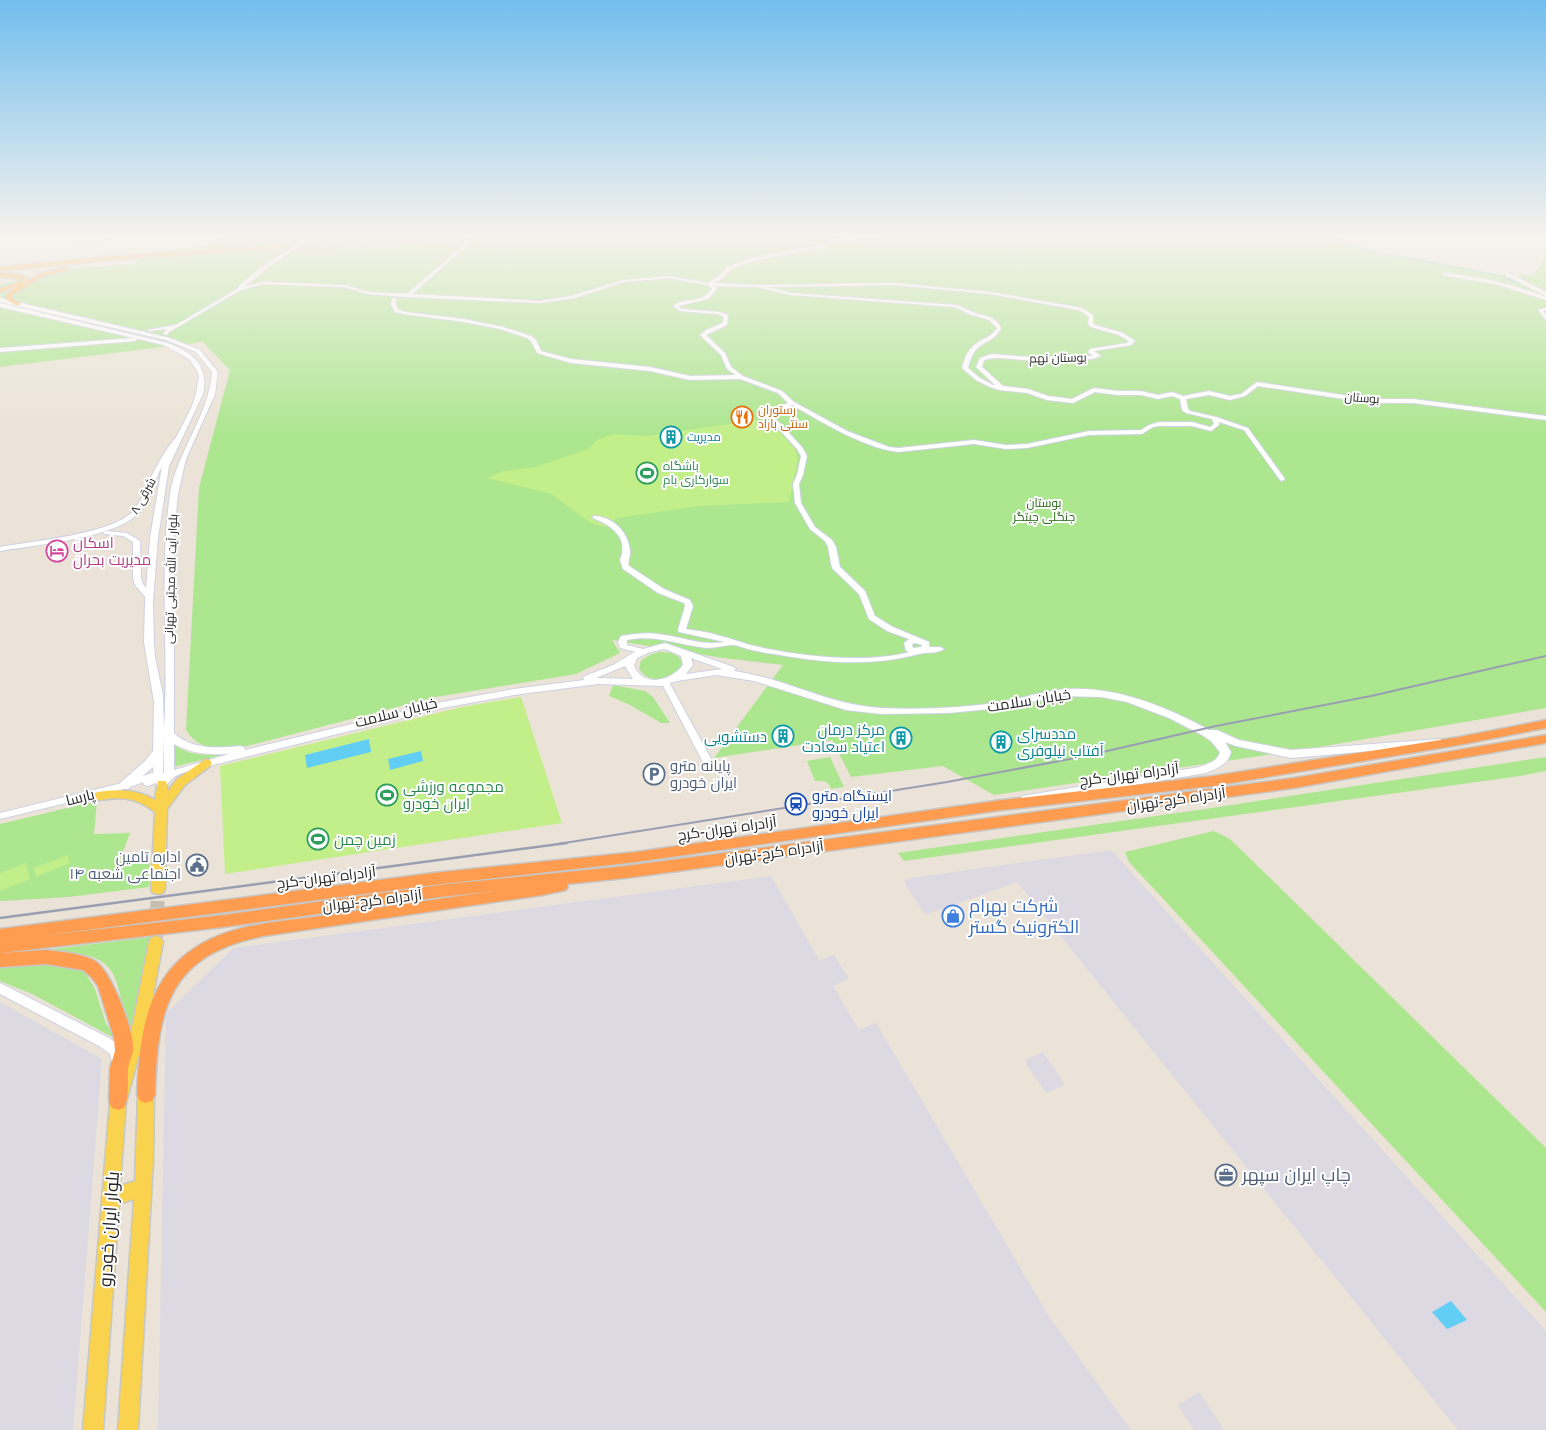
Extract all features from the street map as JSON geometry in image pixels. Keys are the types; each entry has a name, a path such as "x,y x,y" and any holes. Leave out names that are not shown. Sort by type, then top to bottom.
{"highway":[{"name":"آزادراه تهران-کرج","path":"0,935 433,879 636,857 1002,805 1213,781 1459,741 1546,724"},
{"name":"آزادراه کرج-تهران","path":"0,947 224,921 440,891 626,872 1294,783 1546,739"},
{"path":"146,1095 147,1053 154,1015 160,1000 169,983 188,963 213,946 234,937 260,932 419,907 512,896 626,872"},
{"path":"0,960 46,957 70,960 88,965 98,973 108,992 123,1038 124,1051 119,1068 118,1102"}],"main road":[{"name":"بلوار آیت الله مجتبی تهرانی","path":"12,303 168,339 198,351 213,368 215,375 212,390 179,470 173,507 170,535 168,732 161,778"},
{"path":"0,305 154,340 185,353"},
{"path":"46,316 69,324 143,340 185,353"},
{"path":"114,326 165,334 184,340 195,346 198,351"},
{"path":"1,351 98,340 110,336 108,332"},
{"path":"1,351 114,340 143,340"},
{"name":"بلوار آیت الله مجتبی تهرانی","path":"161,778 159,701 149,644 150,597 153,547 163,474 202,383 196,364 185,353"},
{"path":"186,423 194,424 199,422"},
{"path":"656,646 673,648 680,651 688,660 688,665 682,675 677,678 665,682 649,682 633,673 630,668 630,662 637,654 656,646"},
{"name":"خیابان سلامت","path":"680,651 735,671 822,698 866,706 923,709 1002,702 1064,690 1109,692 1148,702 1236,743 1290,754 1459,741"},
{"name":"خیابان سلامت","path":"161,778 249,748 443,701 591,678 616,667 637,654"},
{"name":"خیابان سلامت","path":"677,678 712,672 732,674 864,710 945,711 1050,694 1071,692 1110,695 1131,699 1166,712 1212,734 1222,744 1225,753 1224,759 1217,766 1202,770 1039,796 1002,805"},
{"name":"خیابان سلامت","path":"161,778 206,763 402,713 442,705 514,692 598,681 649,682"},
{"path":"168,732 176,742 186,747 226,750 249,748"},
{"path":"124,786 150,764 159,750"},
{"path":"160,810 181,782 206,763"},
{"path":"158,889 161,778"},
{"path":"88,798 118,792 132,794 152,803 160,810"},
{"name":"بلوار ایران خودرو","path":"94,1429 118,1102 150,983 156,942"},
{"path":"0,988 104,1042 116,1051 119,1068"},
{"name":"بلوار ایران خودرو","path":"127,1425 143,1187 146,1095"},
{"path":"111,1198 143,1187"}],"street":[{"path":"165,334 167,331 216,303"},
{"path":"393,303 397,311 414,315 473,322 505,329 533,340 539,352 563,360 645,368 690,378 741,377"},
{"path":"682,303 675,306 680,310 719,313 726,316 723,326 706,332 703,336 723,354 729,368 741,377 780,392 792,403 845,432 888,449 898,450 974,442 1006,447 1027,446 1089,433 1142,432 1151,426 1159,424 1192,424 1211,429 1217,424 1214,418"},
{"name":"بوستان","path":"923,303 956,306 993,320 998,324 998,332 972,348 965,368 984,383 999,388 1028,391 1047,398 1073,401 1094,390 1142,393 1158,397 1172,394 1183,398 1208,393 1230,398 1243,395 1258,384 1370,402 1413,401 1546,418"},
{"name":"بوستان نهم","path":"999,388 1000,386 979,367 982,359 991,356 1030,359 1090,358 1098,356 1091,352 1092,350 1131,343 1130,339 1126,337 1090,324 1091,316 1080,309 1042,303"},
{"path":"1546,309 1540,310 1546,319"},
{"path":"149,330 177,326"},
{"path":"1183,398 1185,410 1188,412 1214,418 1246,429 1282,479"},
{"path":"792,403 772,411 769,415 800,448 804,456 796,484 798,503 812,528 828,540 832,547 836,568 862,594 872,617 923,646"},
{"name":"۸ شرقی","path":"0,550 107,529 125,522 137,512 159,466 170,447 179,437"},
{"path":"595,517 609,521 619,529 627,552 624,560 626,567 661,592 687,602 689,606 682,630 754,648 825,657 856,659 898,657 923,646"},
{"name":"۸ شرقی","path":"0,550 105,533 125,534 136,541 137,578 139,585 150,597"},
{"path":"902,634 908,645"},
{"path":"637,654 624,646 622,642 624,638 637,636 676,638 718,646 732,643"},
{"path":"908,645 923,646"},
{"path":"898,657 905,652 908,645"},
{"path":"665,682 710,766"},
{"name":"پارسا","path":"0,817 161,778"},
{"name":"پارسا","path":"0,817 88,798 161,778"}],"shaded area":[{"path":"1111,850 1546,1331 1546,1430 1458,1430 1017,882 928,914 924,913 905,883 905,880 912,878"},
{"path":"771,876 819,960 834,955 849,979 833,986 859,1030 876,1023 1048,1315 1131,1430 158,1430 166,1014 233,948"},
{"path":"0,1002 102,1059 73,1430 0,1430"},
{"path":"1043,1052 1065,1085 1046,1093 1026,1064 1027,1059"},
{"path":"1199,1392 1224,1430 1194,1430 1178,1405"}],"green space":[{"name":"بوستان جنگلی چیتگر","path":"0,303 1546,303 1546,708 1307,749 994,795 943,766 851,777 832,740 714,758 783,665 723,658 612,640 620,653 576,674 436,697 247,746 221,748 205,746 186,730 199,488 230,370 203,342 0,367"},
{"name":"باشگاه سوارکاری بام","path":"768,420 795,449 798,459 789,502 700,506 617,518 606,527 591,523 551,494 487,478 504,471 536,467 588,449 597,440 613,434 647,436"},
{"path":"659,652 672,653 679,657 682,667 660,679 649,678 639,669 641,660"},
{"path":"613,685 645,691 653,697 670,723 661,723 630,705 609,696"},
{"name":"مجموعه ورزشی ایران خودرو","path":"521,697 562,823 225,874 220,766 462,707"},
{"path":"172,741 182,750 188,752 201,755 222,755 173,767"},
{"path":"830,757 844,787 831,789 823,781 815,781 807,761"},
{"path":"1546,757 1546,771 1520,776 904,861 898,853 1205,809"},
{"path":"97,801 94,834 130,833 119,862 150,861 149,887 69,897 0,901 0,824"},
{"path":"1214,831 1230,839 1546,1148 1546,1312 1129,862 1125,852"},
{"path":"68,855 70,863 36,877 34,868"},
{"path":"26,863 30,879 0,891 0,873"},
{"path":"150,937 144,987 128,1035 118,988 113,974 106,965 87,955 63,952 29,952"},
{"path":"51,961 78,965 86,974 95,989 106,1024 118,1040 32,994 0,981 0,967"}],"water":[{"path":"369,739 371,752 307,768 305,755"},
{"path":"421,751 423,761 390,770 388,759"},
{"path":"1451,1301 1467,1320 1447,1329 1432,1312"}],"tunnel":[{"path":"156,937 158,889"}],"railway":[{"path":"558,844 947,782 1081,757 1216,726 1371,696 1546,656"},
{"path":"0,918 567,843"}],"place":[{"name":"رستوران سنتی باراد","path":"742,417"},
{"name":"مدیریت","path":"671,437"},
{"name":"باشگاه سوارکاری بام","path":"647,473"},
{"name":"اسکان مدیریت بحران","path":"57,551"},
{"name":"دستشویی","path":"783,736"},
{"name":"مرکز درمان اعتیاد سعادت","path":"901,738"},
{"name":"مددسرای آفتاب نیلوفری","path":"1001,742"},
{"name":"پایانه مترو ایران خودرو","path":"654,774"},
{"name":"مجموعه ورزشی ایران خودرو","path":"387,795"},
{"name":"ایستگاه مترو ایران خودرو","path":"796,804"},
{"name":"زمین چمن","path":"318,839"},
{"name":"اداره تامین اجتماعی شعبه ۱۴","path":"197,865"},
{"name":"شرکت بهرام الکترونیک گستر","path":"953,916"},
{"name":"چاپ ایران سپهر","path":"1226,1175"}]}
